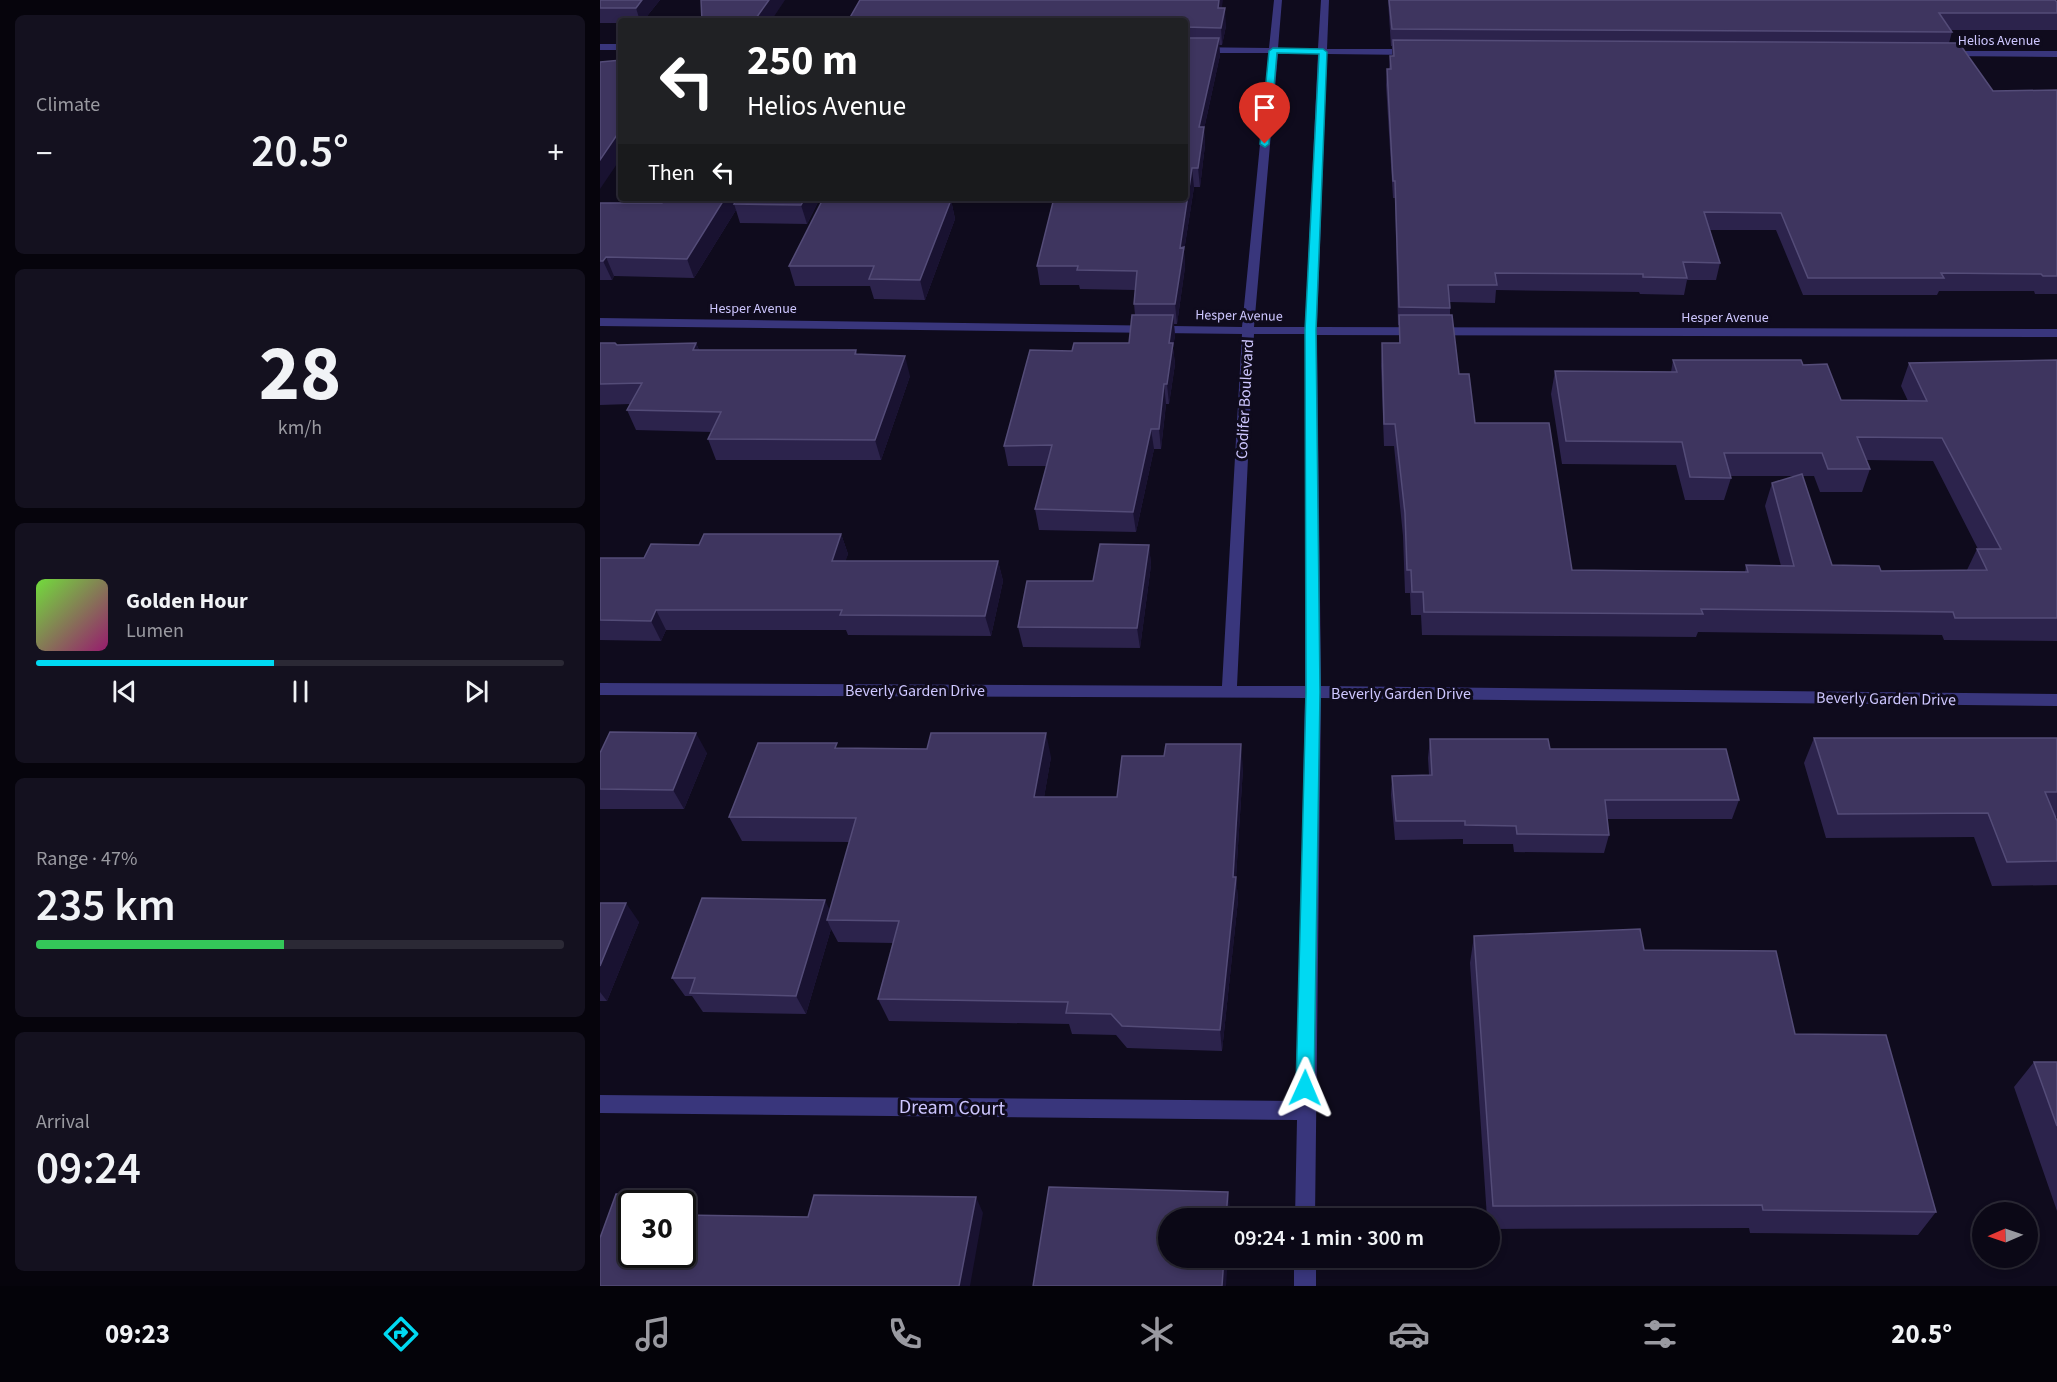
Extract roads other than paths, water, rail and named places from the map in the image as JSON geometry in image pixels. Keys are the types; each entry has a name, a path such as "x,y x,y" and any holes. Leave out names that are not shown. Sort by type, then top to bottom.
{"street":[{"name":"Codifer Boulevard","path":"1229,692 1248,330 1278,0"},
{"path":"1305,1208 1313,692 1311,330 1325,0"},
{"path":"600,46 618,47"},
{"path":"1188,50 1418,52"},
{"name":"Helios Avenue","path":"1939,53 2057,54"},
{"name":"Hesper Avenue","path":"600,321 1248,330 2057,333"},
{"name":"Beverly Garden Drive","path":"600,689 1313,692 2057,700"},
{"name":"Dream Court","path":"600,1104 1305,1111"},
{"path":"1305,1268 1305,1286"}]}
